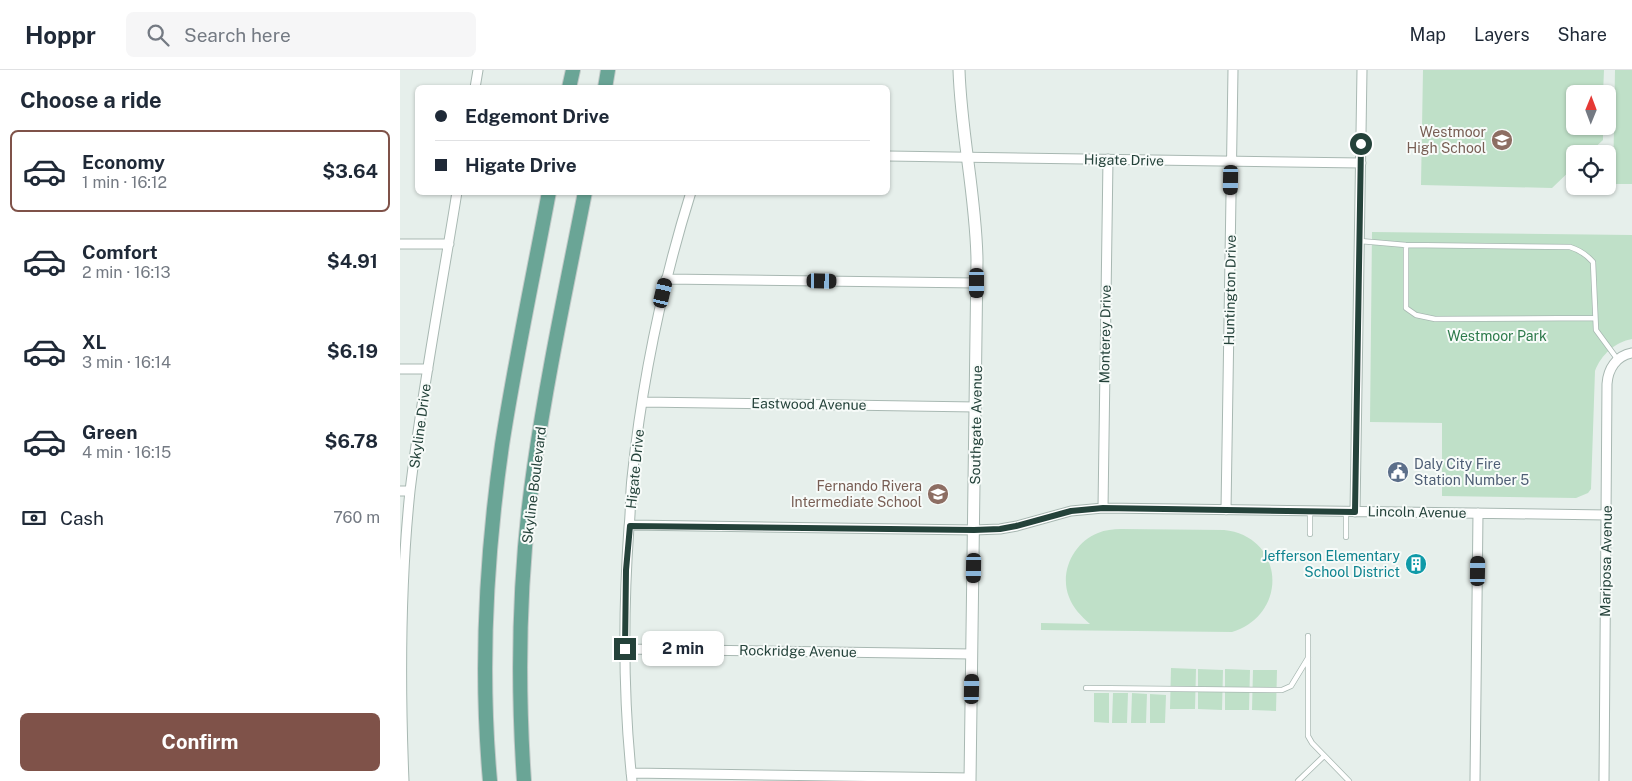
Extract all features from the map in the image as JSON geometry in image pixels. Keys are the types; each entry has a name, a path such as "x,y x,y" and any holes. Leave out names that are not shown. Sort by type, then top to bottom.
{"main road":[{"path":"570,85 573,70"},
{"path":"606,85 608,70"},
{"path":"490,781 486,722 486,649 488,578 493,515 506,422 548,195"},
{"name":"Skyline Boulevard","path":"524,781 521,636 530,499 542,420 584,195"}],"street":[{"path":"476,85 478,70"},
{"name":"Southgate Avenue","path":"959,70 962,114 976,224 977,283 970,779"},
{"name":"Huntington Drive","path":"1226,510 1233,70"},
{"path":"1350,512 1360,242 1362,70"},
{"name":"Higate Drive","path":"890,156 1361,163"},
{"name":"Monterey Drive","path":"1103,508 1108,160"},
{"name":"Skyline Drive","path":"404,781 401,739 401,616 410,491 457,195"},
{"name":"Higate Drive","path":"632,777 625,649 625,579 632,479 642,402 666,279 689,195"},
{"path":"400,244 449,244"},
{"path":"666,279 977,283"},
{"path":"1618,360 1632,353"},
{"name":"Mariposa Avenue","path":"1604,781 1607,384 1610,369 1618,360"},
{"path":"400,369 428,368"},
{"name":"Eastwood Avenue","path":"642,402 976,407"},
{"path":"400,491 410,491"},
{"name":"Lincoln Avenue","path":"630,526 974,530 1000,529 1071,511 1103,508 1607,515"},
{"path":"1475,781 1478,513"},
{"name":"Rockridge Avenue","path":"625,649 972,654"},
{"path":"632,777 970,779"}],"lane":[{"path":"1360,242 1406,245 1570,248 1578,250 1585,254 1592,262 1596,330 1618,360"},
{"path":"1406,245 1406,308 1416,315 1435,319 1595,318"},
{"path":"1310,511 1310,534"},
{"path":"1346,537 1350,512"},
{"path":"1308,636 1308,736 1347,780"},
{"path":"1086,688 1282,690 1290,686 1308,658"},
{"path":"1298,781 1324,756"}],"green space":[{"path":"1423,70 1604,70 1603,85 1566,85 1566,135 1603,135 1603,140 1598,145 1566,145 1566,175 1552,188 1421,185"},
{"path":"1615,70 1632,70 1632,184 1616,184 1616,145 1614,145 1614,135 1616,135"},
{"name":"Westmoor Park","path":"1372,232 1632,235 1632,339 1620,343 1609,350 1595,371 1591,489 1588,493 1576,498 1442,496 1442,423 1370,422"},
{"path":"1121,529 1224,530 1244,535 1259,546 1268,560 1272,576 1271,593 1264,609 1251,623 1232,632 1041,630 1041,623 1090,624 1078,612 1069,597 1066,587 1067,568 1076,551 1089,537 1103,531"},
{"path":"1171,668 1196,669 1195,709 1170,709"},
{"path":"1198,669 1223,670 1222,710 1198,709"},
{"path":"1225,669 1250,670 1249,710 1225,710"},
{"path":"1253,670 1277,670 1276,711 1252,710"},
{"path":"1094,693 1109,693 1109,723 1094,722"},
{"path":"1113,693 1128,693 1127,723 1112,723"},
{"path":"1132,693 1147,694 1146,723 1131,723"},
{"path":"1150,694 1166,695 1165,723 1150,723"}],"place":[{"name":"Westmoor High School","path":"1502,140"},
{"name":"Daly City Fire Station Number 5","path":"1398,472"},
{"name":"Fernando Rivera Intermediate School","path":"938,494"},
{"name":"Jefferson Elementary School District","path":"1416,564"}],"route":[{"path":"625,649 624,607 630,526 974,530 1000,529 1034,522 1071,511 1103,508 1355,512 1361,144"}]}
